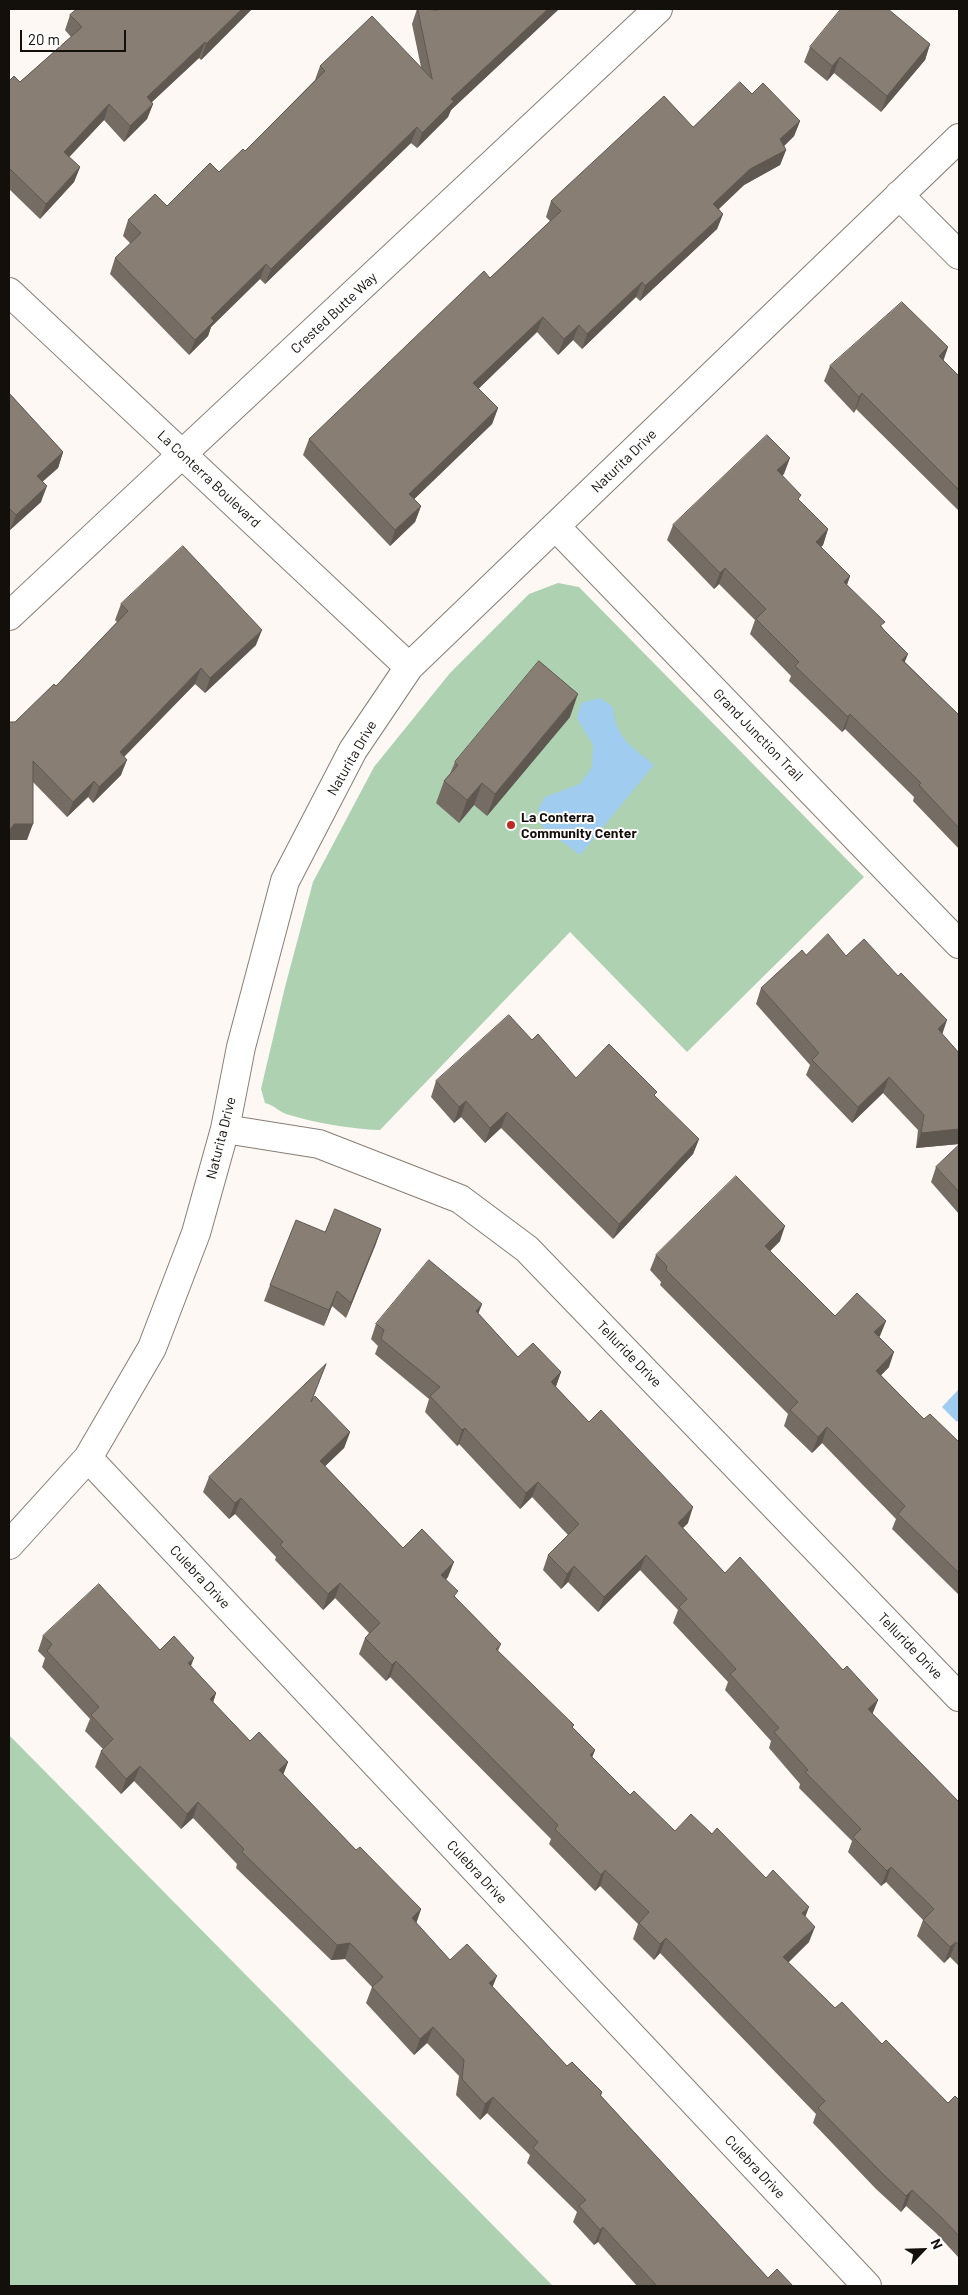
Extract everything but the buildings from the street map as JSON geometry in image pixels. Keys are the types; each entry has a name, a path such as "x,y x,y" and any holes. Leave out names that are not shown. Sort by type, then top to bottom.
{"street":[{"name":"Crested Butte Way","path":"9,616 658,9"},
{"name":"Naturita Drive","path":"9,1545 88,1458 152,1348 196,1233 225,1129 241,1047 285,881 353,750 409,667 959,138"},
{"path":"900,195 959,255"},
{"name":"La Conterra Boulevard","path":"9,292 184,454 409,667"},
{"name":"Grand Junction Trail","path":"556,527 959,944"},
{"name":"Telluride Drive","path":"225,1129 319,1144 460,1199 527,1249 959,1697"},
{"name":"Culebra Drive","path":"88,1458 867,2286"}],"green space":[{"path":"558,583 579,587 864,877 687,1052 570,932 380,1130 345,1127 309,1120 286,1114 265,1103 261,1089 285,987 313,882 374,767 450,673 529,594"},
{"path":"9,1735 553,2286 9,2286"}],"water":[{"path":"600,698 613,707 617,727 621,735 654,765 580,855 543,827 538,815 539,807 545,797 580,784 592,767 593,745 577,718 581,703"},
{"path":"959,1389 959,1419 957,1422 942,1407"}],"place":[{"name":"La Conterra Community Center","path":"511,825"}]}
